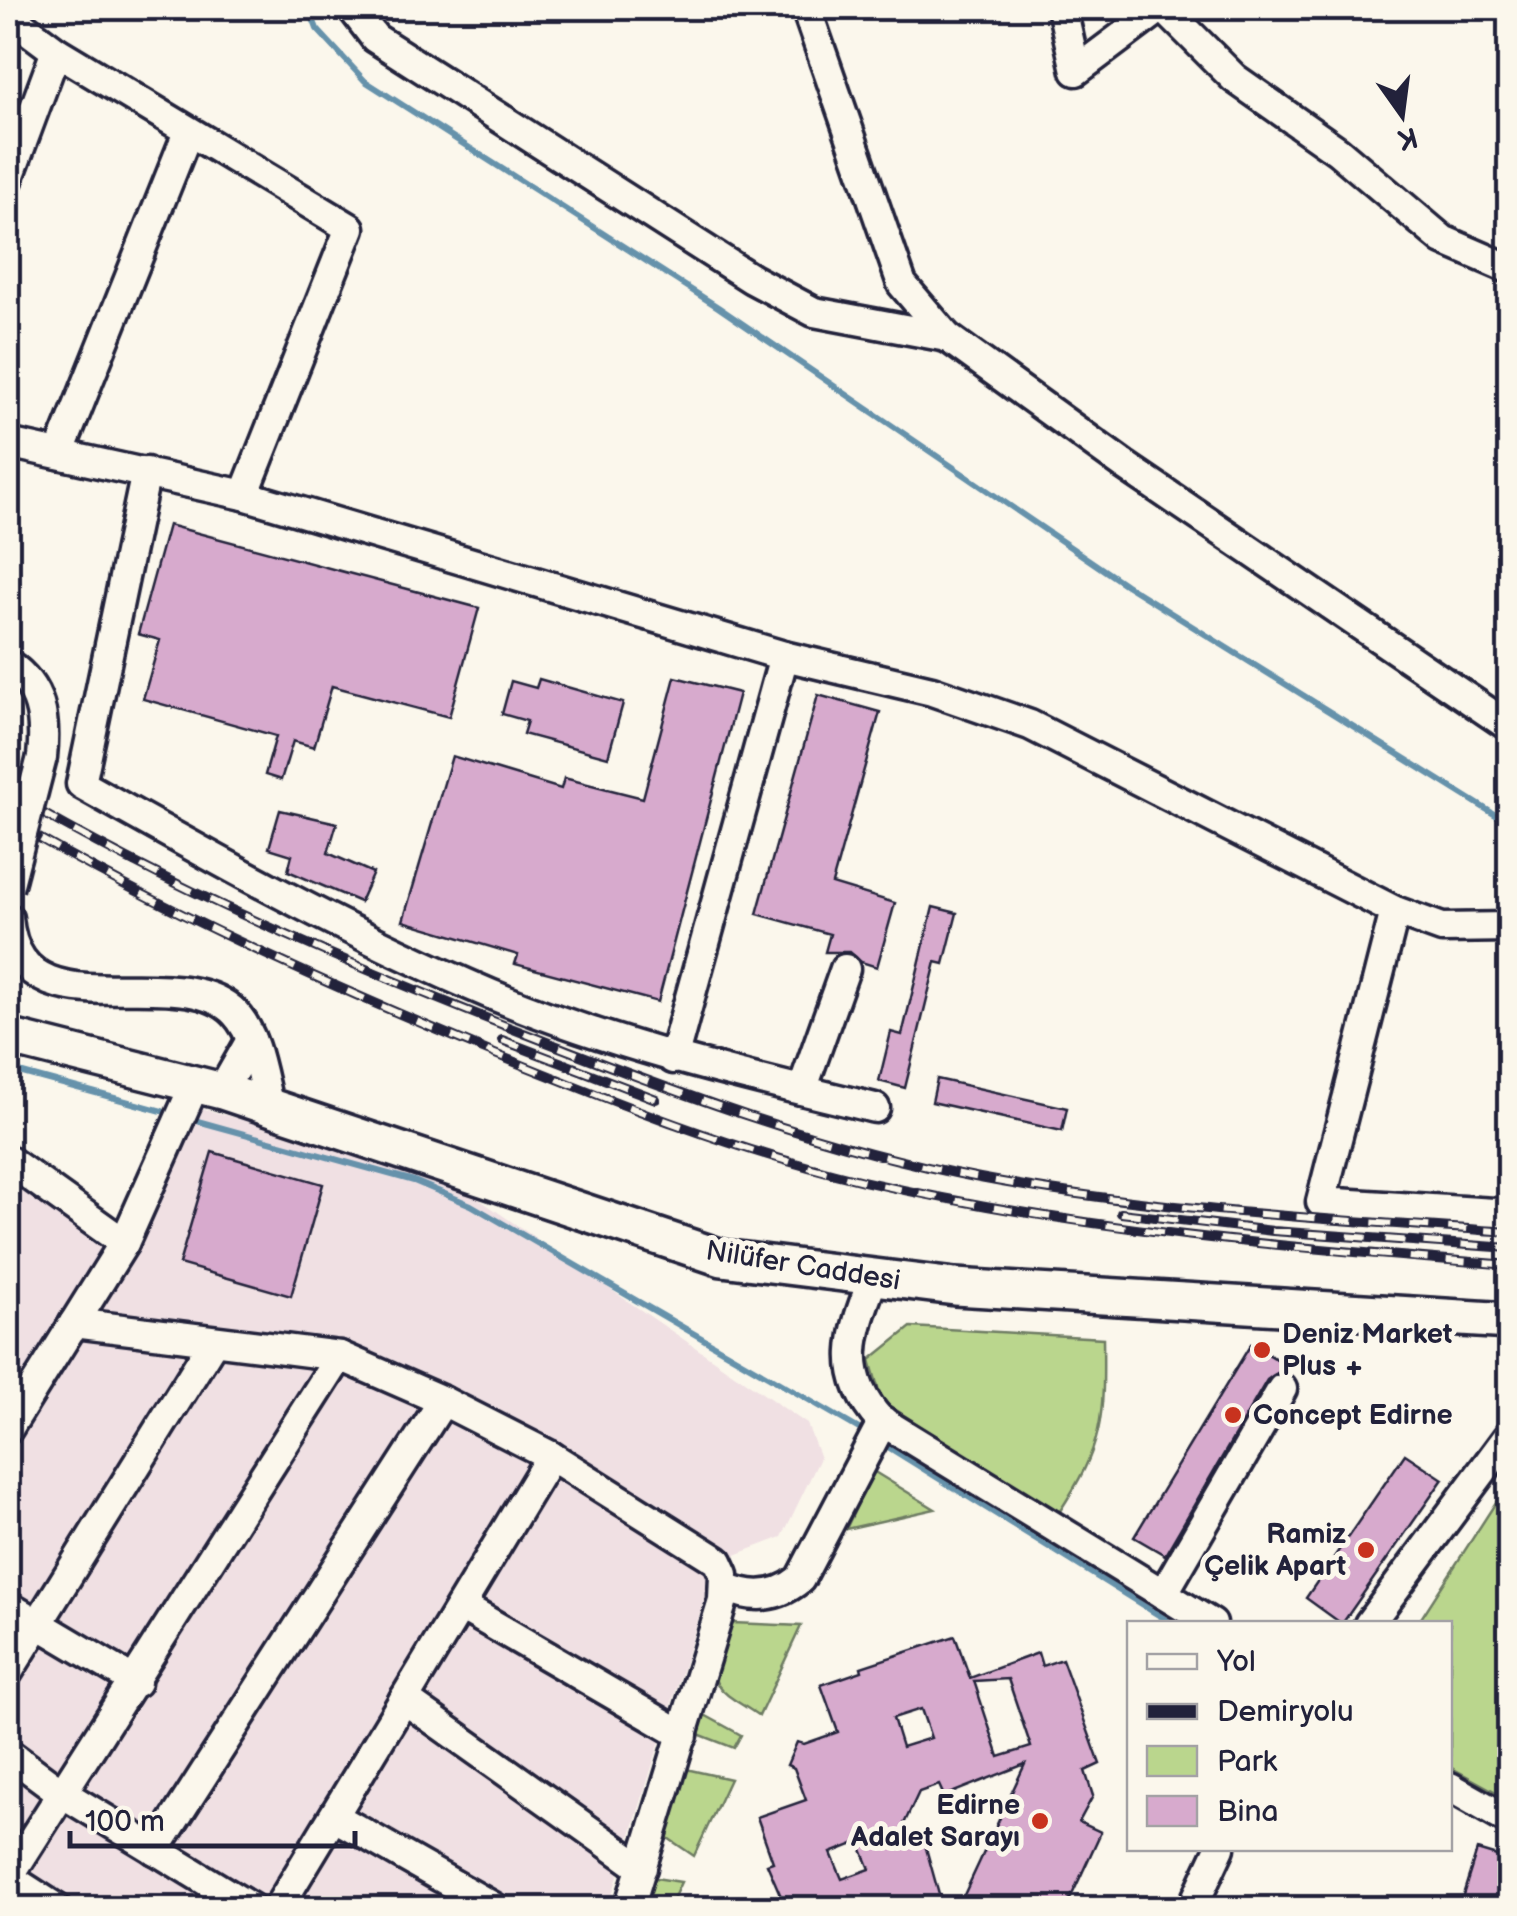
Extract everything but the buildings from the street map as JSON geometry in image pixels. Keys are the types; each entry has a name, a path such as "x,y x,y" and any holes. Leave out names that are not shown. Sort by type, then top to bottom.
{"main road":[{"name":"Nilüfer Caddesi","path":"8,1037 208,1088 722,1258 873,1279 1239,1307 1510,1321"}],"street":[{"path":"352,8 375,38 752,279 814,312 946,337"},
{"path":"806,8 902,284 946,337 1124,464 1510,727"},
{"path":"1062,8 1076,71 1162,8 1234,78 1338,151 1443,240 1510,269"},
{"path":"8,15 56,51 350,228 244,495"},
{"path":"8,180 56,51"},
{"path":"59,454 188,132"},
{"path":"8,443 244,495 784,656 932,691 1030,725 1395,911 1442,928 1510,927"},
{"path":"146,472 81,784 255,882 470,986 673,1059 875,1108"},
{"path":"673,1059 784,656"},
{"path":"8,664 22,673 39,699 45,725 42,757 8,888"},
{"path":"1395,911 1322,1202 1510,1214"},
{"path":"8,918 15,945 44,978 96,991 195,992 232,1010 251,1040 269,1107"},
{"path":"802,1090 845,969"},
{"path":"8,1428 124,1244 208,1088 251,1040"},
{"path":"8,1161 124,1244"},
{"path":"873,1279 851,1356 860,1398 876,1433 1207,1621"},
{"path":"74,1322 340,1356 443,1401 551,1456 708,1551 724,1574 726,1587 629,1908"},
{"path":"8,1672 213,1342"},
{"path":"56,1908 8,1877 136,1682 340,1356"},
{"path":"1163,1594 1282,1389"},
{"path":"155,1850 443,1401"},
{"path":"726,1587 744,1595 768,1595 787,1590 800,1579 876,1433"},
{"path":"1371,1621 1510,1434"},
{"path":"278,1908 551,1456"},
{"path":"8,1606 136,1682"},
{"path":"462,1606 683,1735"},
{"path":"404,1699 642,1868"},
{"path":"8,1754 62,1793 250,1908"},
{"path":"1452,1788 1510,1821"},
{"path":"335,1817 496,1908"},
{"path":"1192,1908 1219,1851"}],"shaded area":[{"path":"197,1107 451,1180 807,1424 820,1458 782,1537 730,1557 707,1591 608,1908 8,1908 8,1160 124,1243"}],"green space":[{"path":"911,1327 1103,1338 1098,1430 1085,1468 1058,1514 882,1401 870,1360"},
{"path":"873,1471 935,1509 846,1529"},
{"path":"1509,1482 1510,1799 1452,1768 1452,1621 1419,1621"},
{"path":"732,1623 801,1626 759,1716 722,1690 714,1674 719,1642"},
{"path":"701,1713 741,1735 734,1748 693,1732"},
{"path":"681,1770 730,1779 694,1856 662,1834"},
{"path":"649,1877 681,1882 669,1908 640,1908"}],"waterway":[{"path":"309,8 317,29 365,81 718,307 1126,585 1510,824"},
{"path":"8,1069 162,1111"},
{"path":"194,1120 414,1181 471,1205 866,1433"},
{"path":"880,1442 1168,1621"}],"railway":[{"path":"8,793 133,862 327,953 582,1056 806,1135 921,1166 1111,1199 1510,1232"},
{"path":"8,820 126,886 370,1001 585,1090 769,1156 943,1198 1104,1225 1266,1244 1510,1265"},
{"path":"502,1040 656,1099"},
{"path":"1121,1213 1273,1231 1510,1248"}],"place":[{"name":"Deniz Market Plus +","path":"1262,1350"},
{"name":"Concept Edirne","path":"1233,1415"},
{"name":"Ramiz Çelik Apart","path":"1366,1550"},
{"name":"Edirne Adalet Sarayı","path":"1040,1821"}]}
